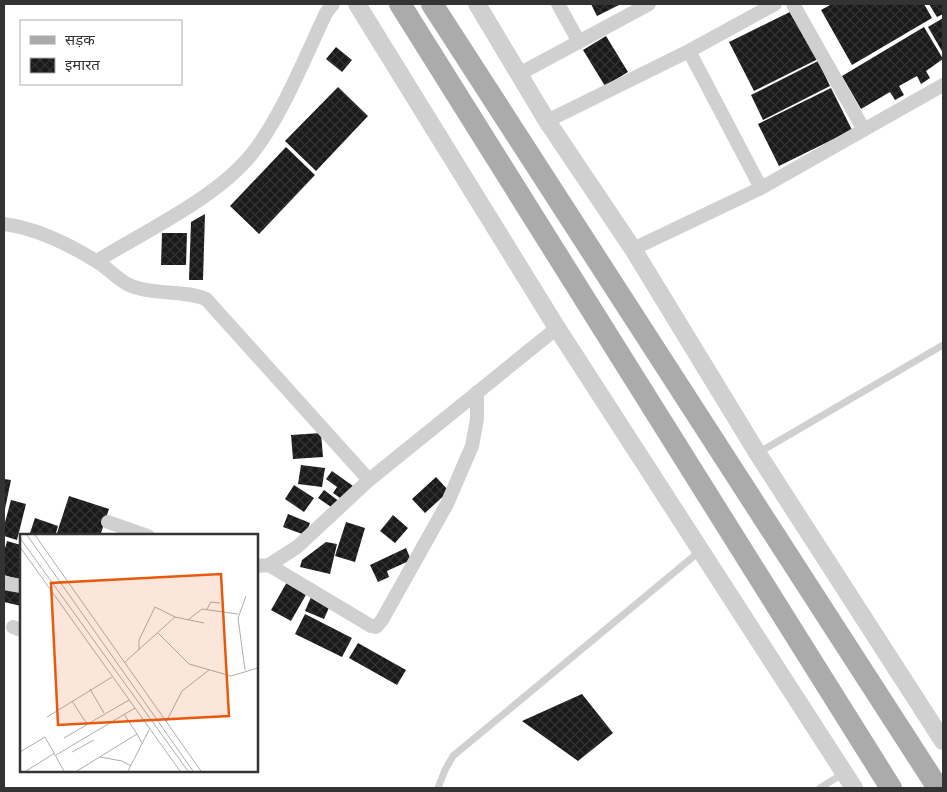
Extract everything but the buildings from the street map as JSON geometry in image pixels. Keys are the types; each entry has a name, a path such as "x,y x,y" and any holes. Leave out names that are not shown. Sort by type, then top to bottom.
{"main road":[{"path":"400,4 892,788"},
{"path":"432,4 938,788"}],"street":[{"path":"97,261 215,189 251,155 281,106 326,13 333,4"},
{"path":"357,4 557,328 854,788"},
{"path":"477,4 547,121 633,249 758,454 943,742"},
{"path":"558,4 579,42"},
{"path":"547,121 689,52 775,4"},
{"path":"793,4 864,130"},
{"path":"519,74 643,5"},
{"path":"689,52 761,188"},
{"path":"633,249 761,188 943,85"},
{"path":"4,224 43,235 97,261 128,284 146,289 194,294 206,299 369,480"},
{"path":"263,566 297,547 369,480 557,328"},
{"path":"263,566 376,627 382,620 447,504 468,454 477,419 477,392"},
{"path":"108,522 142,534"},
{"path":"4,583 20,586"}],"lane":[{"path":"758,454 943,345"},
{"path":"438,788 444,770 453,756 700,550"},
{"path":"820,788 844,772"}]}
